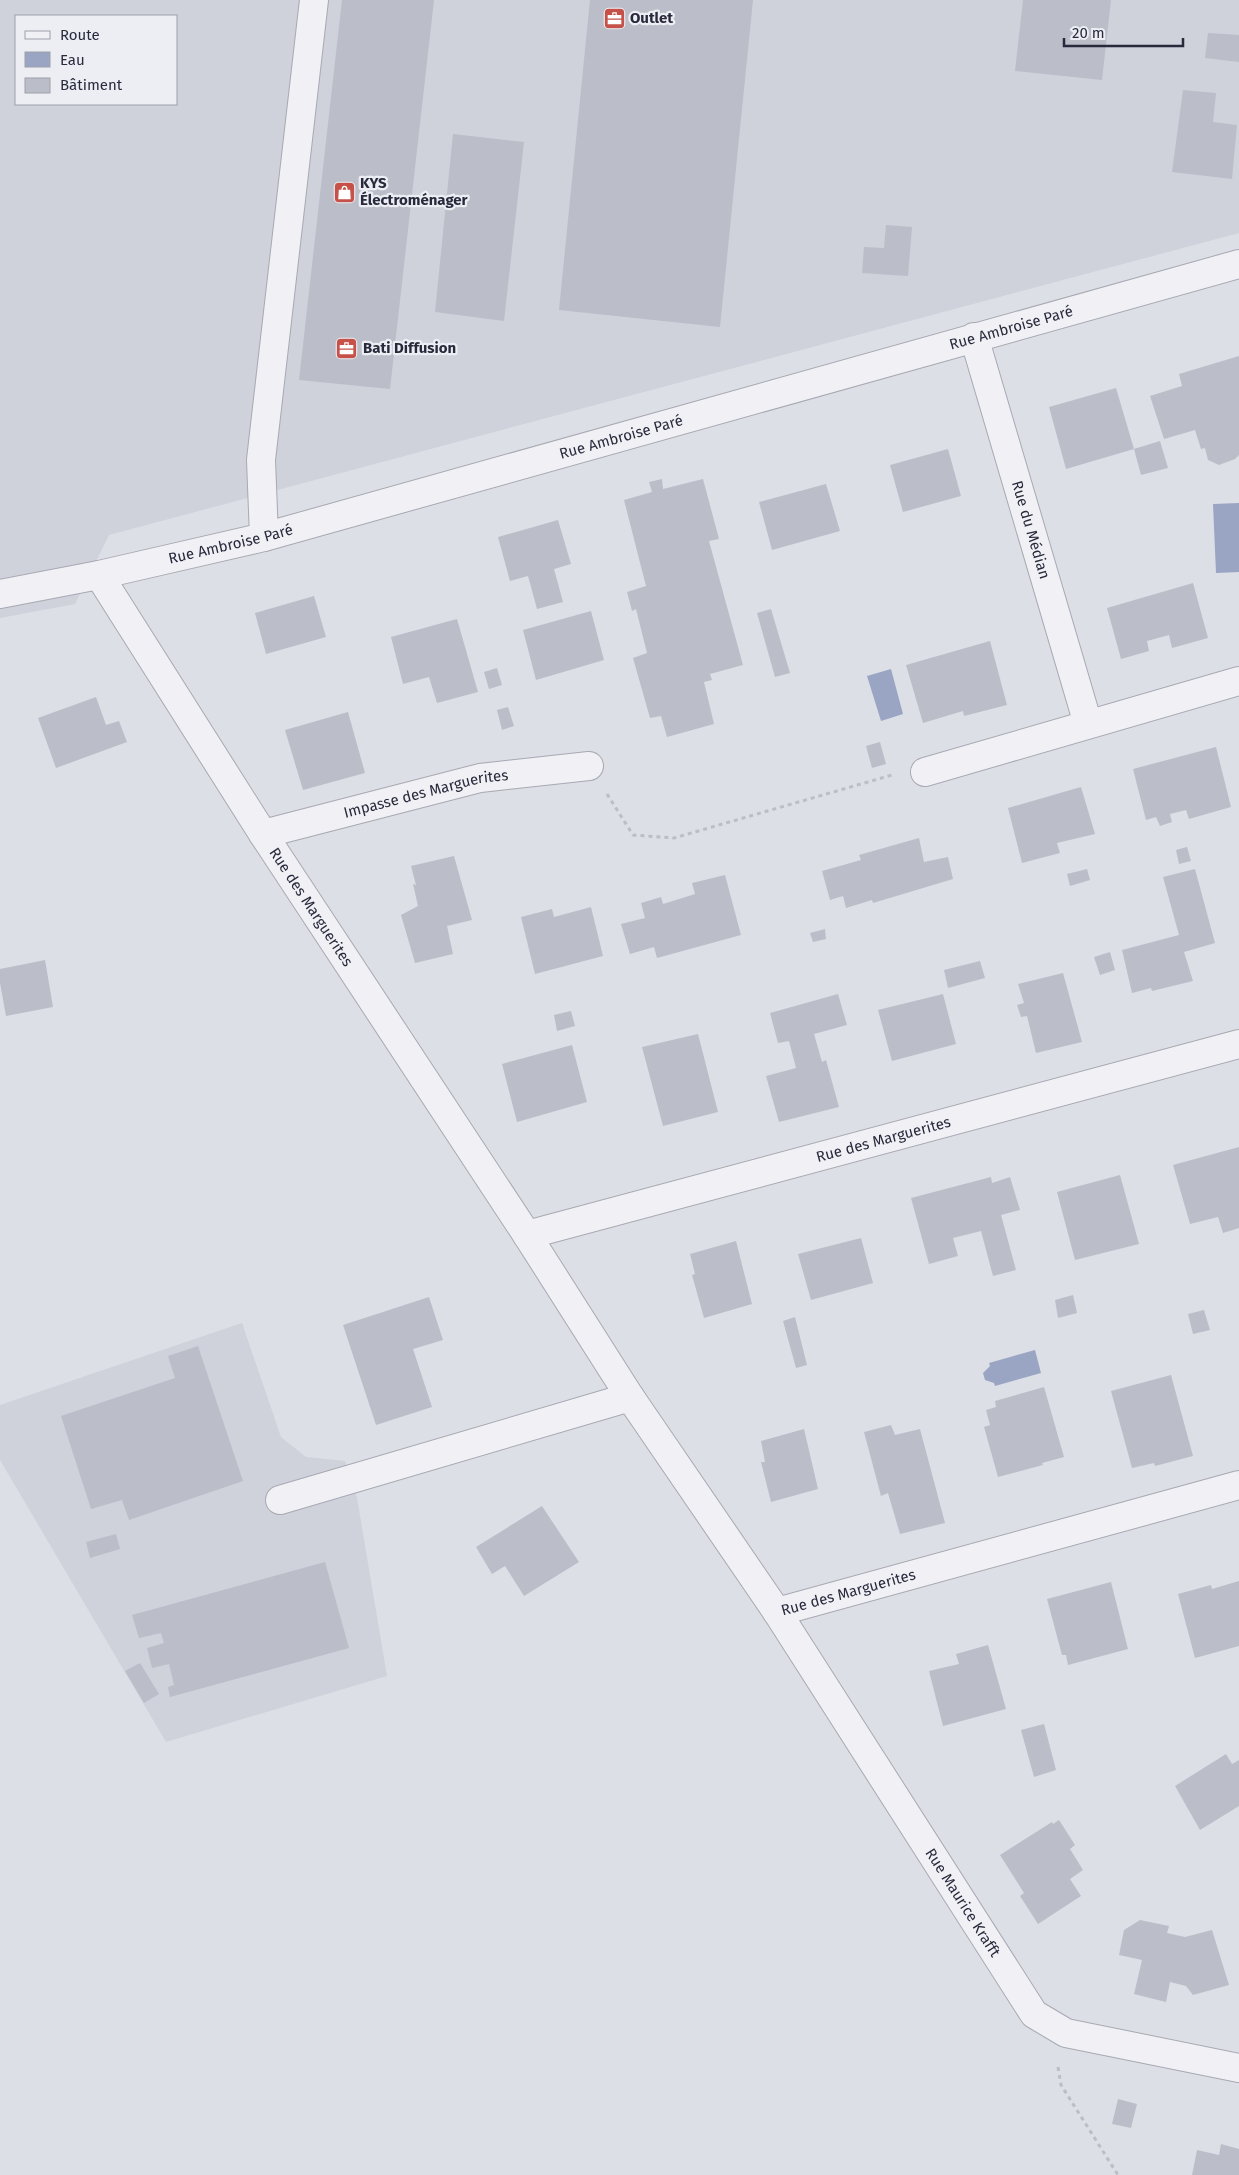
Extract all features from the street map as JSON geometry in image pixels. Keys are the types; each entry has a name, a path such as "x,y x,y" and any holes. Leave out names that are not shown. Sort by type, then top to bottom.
{"street":[{"path":"264,537 261,460 314,0"},
{"name":"Rue Ambroise Paré","path":"0,594 99,576 264,537 1239,264"},
{"name":"Rue du Médian","path":"974,337 1088,724"},
{"name":"Rue des Marguerites","path":"99,576 264,834 527,1235 630,1397 777,1612 1239,1485"},
{"path":"925,772 1239,680"},
{"name":"Impasse des Marguerites","path":"264,834 480,778 589,766"},
{"name":"Rue des Marguerites","path":"527,1235 1239,1044"},
{"path":"280,1500 630,1397"},
{"name":"Rue Maurice Krafft","path":"777,1612 1034,2014 1066,2033 1239,2068"}],"path":[{"path":"589,766 633,835 674,838 900,772 925,772"},
{"path":"1052,2025 1061,2085 1118,2175"}],"shaded area":[{"path":"0,0 1239,0 1239,233 109,535 75,604 0,618"},
{"path":"242,1323 281,1437 306,1457 345,1461 357,1498 387,1676 166,1742 0,1460 0,1405"}],"water":[{"path":"1239,503 1239,572 1216,573 1213,504"},
{"path":"891,669 903,714 881,721 867,676"},
{"path":"1035,1350 1041,1373 995,1386 994,1383 985,1380 983,1373 990,1366 989,1363"}],"building":[{"path":"342,0 434,0 390,389 299,380"},
{"path":"590,0 753,0 720,327 559,310"},
{"path":"1023,0 1111,0 1102,80 1015,71"},
{"path":"1208,33 1239,35 1239,62 1205,58"},
{"path":"1183,90 1216,93 1213,122 1237,125 1232,179 1172,172"},
{"path":"453,134 524,142 504,321 435,312"},
{"path":"886,225 912,227 908,276 862,273 864,247 884,248"},
{"path":"1239,356 1239,455 1235,459 1219,465 1208,460 1205,448 1201,449 1195,430 1164,439 1150,396 1182,386 1179,374"},
{"path":"1116,388 1134,449 1066,469 1049,407"},
{"path":"1160,441 1168,468 1141,475 1134,449"},
{"path":"948,449 961,496 903,512 890,465"},
{"path":"662,479 663,489 703,479 719,539 709,541 743,665 710,674 712,680 704,682 714,724 667,737 661,716 650,718 633,658 647,653 636,609 632,611 627,592 646,586 624,500 652,492 649,482"},
{"path":"826,484 840,531 772,550 759,502"},
{"path":"558,520 571,564 554,569 563,602 537,609 528,576 510,581 498,537"},
{"path":"1193,583 1208,638 1172,648 1169,635 1147,641 1149,651 1121,659 1107,608"},
{"path":"314,596 326,637 266,654 255,613"},
{"path":"771,609 790,673 775,677 757,613"},
{"path":"591,611 604,660 536,680 523,630"},
{"path":"457,619 478,692 437,703 429,677 403,684 391,637"},
{"path":"990,641 1007,705 964,716 963,711 923,723 906,665"},
{"path":"497,668 502,685 489,689 484,672"},
{"path":"96,697 106,725 119,721 127,742 56,768 38,718"},
{"path":"508,707 514,726 502,730 497,710"},
{"path":"348,712 365,773 303,790 285,730"},
{"path":"880,742 886,764 872,768 866,746"},
{"path":"1216,747 1231,807 1189,819 1186,810 1170,814 1172,822 1160,826 1156,817 1146,820 1133,769"},
{"path":"1081,787 1095,834 1057,843 1060,853 1022,863 1008,808"},
{"path":"919,838 924,862 948,857 953,879 873,903 872,900 846,908 843,896 830,900 822,871 861,860 859,855"},
{"path":"1187,847 1191,861 1179,864 1176,850"},
{"path":"454,856 472,920 447,926 453,954 415,963 401,915 418,906 413,884 416,885 411,866"},
{"path":"1087,869 1090,880 1070,886 1067,874"},
{"path":"1195,869 1215,943 1184,952 1193,981 1152,991 1151,988 1132,993 1122,950 1179,935 1163,877"},
{"path":"725,875 741,935 657,958 654,947 630,954 621,924 645,918 641,903 661,897 663,904 695,894 692,883"},
{"path":"591,907 603,956 535,974 521,917 552,909 554,917"},
{"path":"825,929 826,939 813,942 810,933"},
{"path":"1110,952 1115,970 1100,975 1094,957"},
{"path":"45,960 53,1007 6,1016 0,983 0,969"},
{"path":"980,961 985,978 948,988 944,970"},
{"path":"1063,973 1082,1042 1036,1053 1027,1016 1021,1017 1017,1005 1024,1003 1018,984"},
{"path":"838,994 847,1025 814,1034 822,1062 826,1060 839,1107 779,1122 766,1076 796,1068 789,1041 778,1043 770,1013"},
{"path":"943,994 956,1044 892,1061 878,1010"},
{"path":"571,1011 575,1026 557,1031 554,1015"},
{"path":"698,1034 718,1112 663,1126 642,1047"},
{"path":"572,1045 587,1102 517,1122 502,1064"},
{"path":"1239,1147 1239,1228 1223,1233 1218,1217 1190,1224 1173,1165"},
{"path":"1120,1175 1139,1244 1075,1260 1057,1192"},
{"path":"991,1177 992,1183 1010,1177 1020,1210 1001,1215 1016,1270 993,1276 981,1231 953,1238 958,1256 929,1264 911,1198"},
{"path":"861,1238 873,1283 811,1300 798,1254"},
{"path":"736,1241 752,1304 704,1318 692,1275 695,1274 690,1254"},
{"path":"1073,1295 1077,1313 1058,1318 1055,1300"},
{"path":"429,1297 443,1340 413,1349 432,1407 376,1425 343,1325"},
{"path":"1204,1310 1210,1330 1193,1334 1188,1314"},
{"path":"795,1317 807,1365 796,1368 783,1321"},
{"path":"198,1346 243,1481 129,1520 122,1500 91,1509 61,1416 175,1378 168,1356"},
{"path":"1171,1375 1193,1456 1155,1466 1154,1463 1132,1468 1111,1391"},
{"path":"1044,1387 1064,1457 1042,1463 1043,1465 998,1477 984,1427 990,1425 986,1410 996,1407 995,1401"},
{"path":"891,1425 895,1435 920,1429 945,1523 900,1534 888,1493 881,1496 864,1432"},
{"path":"804,1429 818,1489 771,1502 761,1462 765,1462 761,1441"},
{"path":"542,1506 579,1562 524,1596 505,1566 492,1574 476,1547"},
{"path":"116,1534 120,1549 90,1558 86,1542"},
{"path":"325,1562 349,1648 170,1697 168,1687 174,1685 169,1664 152,1668 147,1648 164,1643 161,1633 139,1638 132,1615"},
{"path":"1239,1581 1239,1646 1195,1658 1178,1594 1211,1585 1212,1589"},
{"path":"1111,1582 1128,1649 1068,1665 1066,1655 1062,1655 1047,1599"},
{"path":"988,1645 1006,1709 943,1726 929,1671 959,1664 956,1654"},
{"path":"140,1663 159,1694 144,1703 125,1671"},
{"path":"1044,1724 1056,1770 1034,1777 1021,1730"},
{"path":"1226,1754 1232,1764 1239,1760 1239,1806 1200,1830 1175,1786"},
{"path":"1059,1820 1075,1845 1070,1849 1083,1870 1070,1879 1081,1896 1038,1924 1020,1896 1024,1893 1000,1855 1052,1822 1053,1824"},
{"path":"1140,1920 1169,1926 1167,1933 1185,1937 1212,1930 1229,1985 1193,1995 1186,1986 1170,1982 1166,2002 1134,1994 1142,1960 1119,1955 1124,1930"},
{"path":"1118,2099 1137,2104 1131,2128 1112,2124"},
{"path":"1221,2144 1239,2149 1239,2175 1192,2175 1197,2150 1219,2155"}],"place":[{"name":"Outlet","path":"614,18"},
{"name":"KYS Électroménager","path":"344,192"},
{"name":"Bati Diffusion","path":"347,348"}]}
